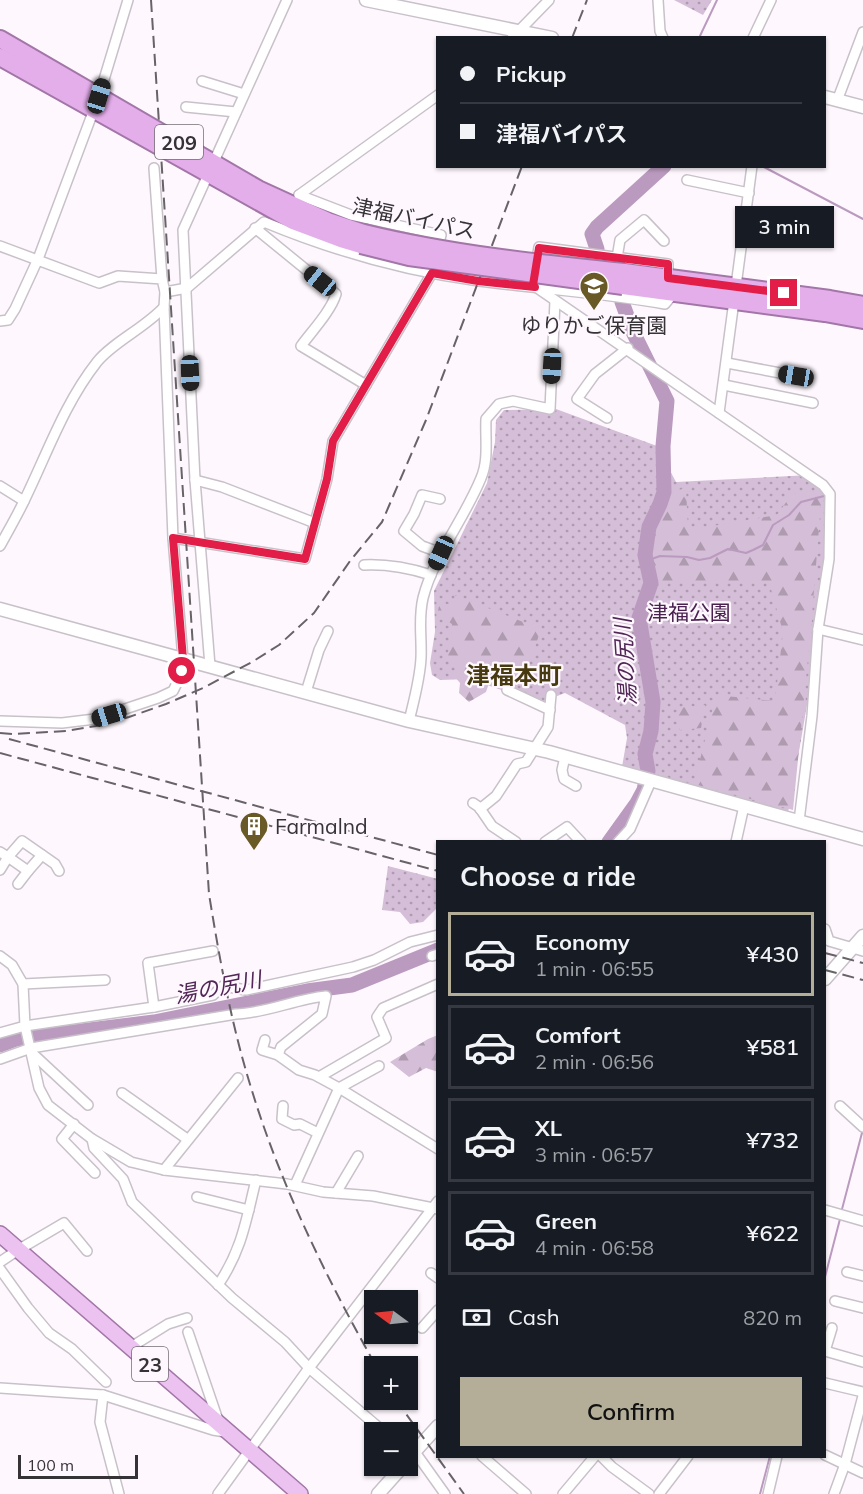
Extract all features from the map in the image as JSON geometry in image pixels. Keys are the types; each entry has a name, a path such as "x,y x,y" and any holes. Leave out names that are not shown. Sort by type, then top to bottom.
{"highway":[{"name":"津福バイパス","path":"0,39 96,103 211,169 363,239 622,272 671,286 863,305"},
{"name":"津福バイパス","path":"0,57 96,103"},
{"name":"津福バイパス","path":"737,294 863,320"}],"main road":[{"name":"23","path":"0,1234 300,1494"}],"street":[{"path":"0,321 8,320 15,309 38,259 96,103 128,0"},
{"path":"210,666 195,480 183,230 287,0"},
{"path":"366,0 516,34 534,36"},
{"path":"516,34 549,0"},
{"path":"658,0 662,36"},
{"path":"754,36 771,0"},
{"path":"863,32 831,99 863,107"},
{"path":"202,81 244,94"},
{"path":"173,538 305,559 327,479 333,441 432,273 441,235 351,215 299,195 436,96"},
{"path":"186,107 236,112"},
{"path":"0,721 62,723 95,719 173,691 182,671 183,659 173,538 165,292 162,279 154,168"},
{"path":"719,413 737,294 752,168"},
{"path":"687,180 749,194"},
{"path":"746,216 825,232"},
{"path":"664,241 644,220 620,240 622,272 539,248 533,285 628,348 658,372 823,485 831,494 829,559 818,629 812,716 799,820"},
{"path":"165,292 187,288 264,222 353,255 478,281 626,297 665,304 671,286"},
{"path":"255,228 336,294 326,314 301,346 366,385"},
{"path":"0,246 99,283 118,276 162,279"},
{"path":"409,721 422,657 419,623 423,598 441,553 482,477 486,453 486,419 499,404 513,401 550,409 555,301"},
{"path":"0,546 81,384 99,360 154,319 165,307"},
{"path":"607,418 578,399 595,374 628,348"},
{"path":"727,363 796,376"},
{"path":"724,386 813,403"},
{"path":"195,480 222,487 315,523"},
{"path":"0,486 24,501"},
{"path":"440,499 422,495 405,531 422,546 441,553"},
{"path":"364,565 382,564 431,575"},
{"path":"0,609 409,721 566,757 863,839"},
{"path":"818,629 863,640"},
{"path":"306,692 319,650 328,631"},
{"path":"507,690 550,710"},
{"path":"513,840 492,826 476,806 496,796 510,771 517,764 526,762 548,727 550,695"},
{"path":"566,757 562,770 564,779 576,786"},
{"path":"620,840 630,829 651,782"},
{"path":"736,840 744,806"},
{"path":"548,840 567,827 579,840"},
{"path":"0,870 4,855 22,840 55,864 59,871"},
{"path":"4,855 28,872"},
{"path":"18,884 42,855"},
{"path":"0,1033 25,1026 154,1007 213,995 223,986 246,990 353,967 374,960 410,942 436,936"},
{"path":"826,978 858,949 863,936"},
{"path":"827,941 858,949"},
{"path":"154,1007 148,963 213,951"},
{"path":"0,956 12,965 23,984 25,1026 39,1088 48,1105 92,1139 131,1162 164,1170 295,1185 336,1193 436,1206 309,1368 218,1494"},
{"path":"23,984 105,980"},
{"path":"319,1077 386,1038 376,1017 383,1008 436,985"},
{"path":"0,1059 31,1050 236,1014 252,1014 307,998 326,996 322,1014 281,1047 278,1055"},
{"path":"265,1040 262,1050 278,1055 299,1070 319,1077 339,1088 436,1148"},
{"path":"31,1050 88,1105"},
{"path":"295,1185 339,1088 379,1066"},
{"path":"164,1170 238,1078"},
{"path":"122,1093 187,1139"},
{"path":"284,1106 282,1119 294,1125 300,1124 318,1133"},
{"path":"840,1106 863,1127"},
{"path":"74,1124 62,1138 95,1173"},
{"path":"92,1139 94,1148 123,1179 132,1202 218,1285 285,1342 309,1368 372,1422"},
{"path":"336,1193 358,1156"},
{"path":"218,1285 241,1243 256,1180"},
{"path":"198,1197 249,1210"},
{"path":"826,1210 863,1221"},
{"path":"0,1262 64,1223 87,1251"},
{"path":"0,1269 49,1333 72,1349 106,1382"},
{"path":"847,1272 863,1276"},
{"path":"835,1301 863,1308"},
{"path":"422,1328 436,1312"},
{"path":"131,1347 168,1324 188,1318"},
{"path":"826,1348 832,1328"},
{"path":"0,1388 103,1395 213,1430 225,1427 188,1332"},
{"path":"826,1351 863,1362"},
{"path":"826,1383 863,1394 845,1464 834,1494"},
{"path":"103,1395 100,1422 119,1494"},
{"path":"418,1447 436,1428"},
{"path":"826,1455 863,1473"},
{"path":"484,1458 526,1494"},
{"path":"563,1494 593,1458"},
{"path":"603,1458 649,1494"},
{"path":"659,1494 686,1458"},
{"path":"768,1494 777,1458"},
{"path":"418,1466 445,1494"},
{"path":"378,1494 393,1476"}],"green space":[{"path":"674,0 712,0 703,15"},
{"name":"津福公園","path":"556,409 657,446 676,482 810,475 826,493 823,589 810,685 788,813 622,767 627,738 625,725 565,693 539,703 470,679 440,680 432,675 430,663 435,632 434,591 487,483 495,442 496,420 504,410"},
{"path":"686,487 688,530 777,515 792,494 822,490 793,810 694,784 716,695 775,701 783,632 769,582 651,583 656,522 673,493"},
{"path":"455,595 541,629 528,668 512,679 491,677 486,692 469,702 459,693 460,683 454,676 456,668 449,663 448,652 453,640 451,637 452,624 437,614 440,603 454,605"},
{"path":"705,705 701,728 680,730 678,708"},
{"path":"388,866 436,878 436,909 423,922 410,924 400,912 382,910"},
{"path":"436,1036 436,1071 426,1068 409,1077 390,1062"}],"waterway":[{"path":"700,36 717,0"},
{"name":"湯の尻川","path":"597,249 592,234 597,227 662,168"},
{"path":"766,168 863,219"},
{"name":"湯の尻川","path":"610,840 637,803 644,790 648,771 645,754 651,731 653,702 639,618 651,583 645,555 649,527 664,492 663,446 667,401 633,332 622,302"},
{"path":"646,561 660,556 699,560 710,558 728,549 746,553 763,545 773,525 789,515 801,502 828,495"},
{"name":"湯の尻川","path":"0,1045 16,1039 154,1022 307,991 352,985 436,951"},
{"path":"841,1213 863,1129"},
{"path":"826,1273 840,1219"},
{"path":"760,1494 769,1458"}],"railway":[{"path":"151,0 209,894 233,1020 265,1129 307,1233 371,1356"},
{"path":"573,36 587,0"},
{"path":"0,733 66,731 96,726 166,704 203,688 252,662 279,645 314,613 350,561 382,522 426,420 521,168"},
{"path":"9,739 436,854"},
{"path":"0,753 436,870"},
{"path":"826,953 863,963"},
{"path":"826,970 863,980"},
{"path":"403,1410 436,1455"},
{"path":"438,1458 464,1494"}],"place":[{"name":"ゆりかご保育園","path":"594,312"},
{"name":"Farmalnd","path":"254,852"}],"district":[{"name":"津福本町","path":"514,675"}],"route":[{"path":"182,671 183,659 173,538 305,559 327,479 333,441 432,273 535,287 533,285 539,248 668,264 668,278 784,293"}]}
